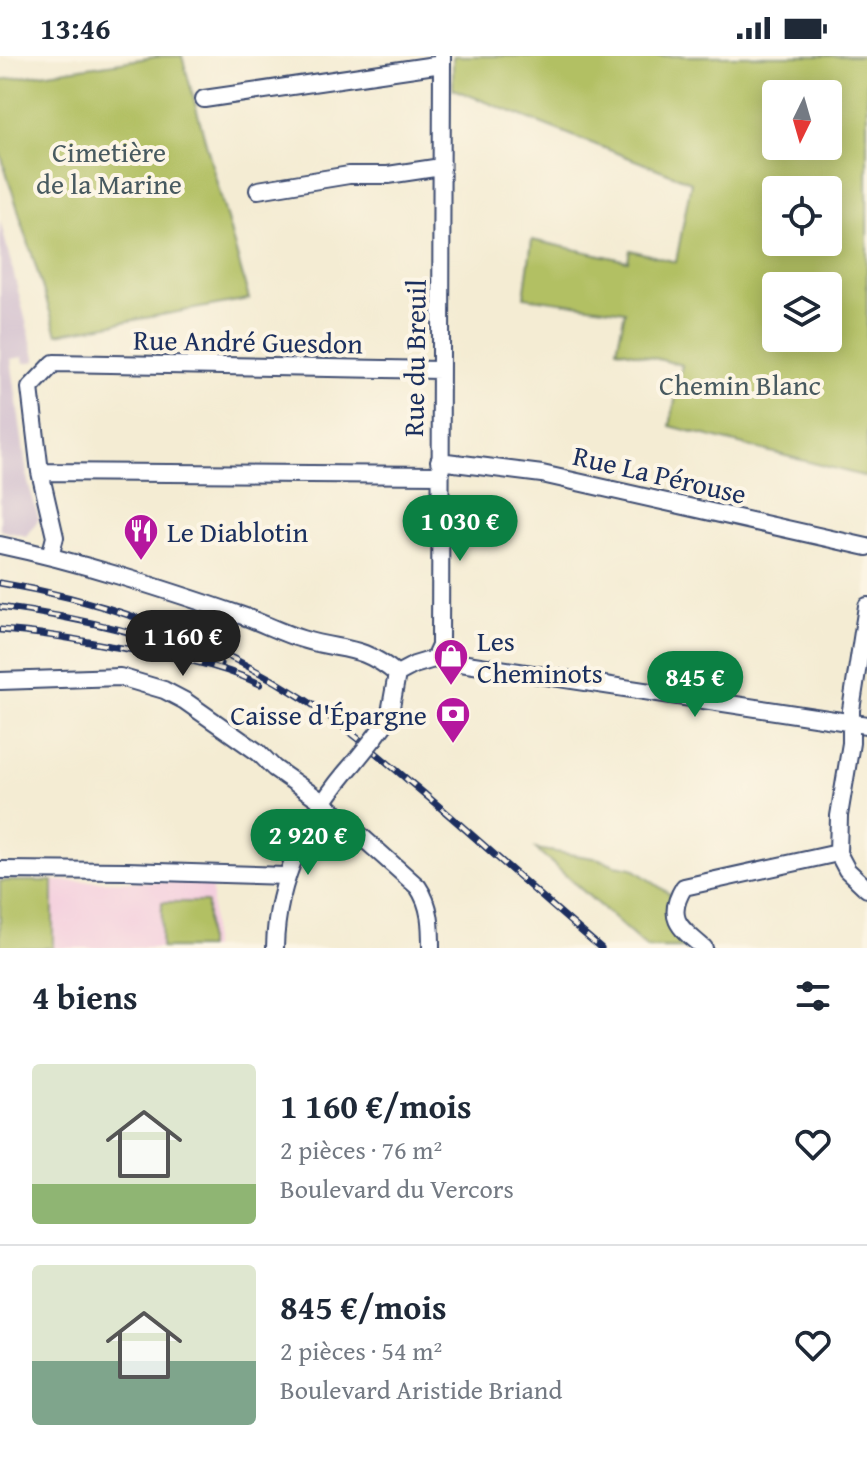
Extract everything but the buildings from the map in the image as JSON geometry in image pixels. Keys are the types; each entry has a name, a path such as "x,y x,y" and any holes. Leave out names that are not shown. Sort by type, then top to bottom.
{"street":[{"path":"204,99 442,60"},
{"name":"Rue du Breuil","path":"434,659 440,646 442,60"},
{"path":"258,190 349,175 388,175 441,167"},
{"name":"Rue André Guesdon","path":"40,472 30,388 54,363 440,370"},
{"name":"Rue La Pérouse","path":"40,472 440,468 542,474 867,547"},
{"path":"40,472 55,537 50,556"},
{"path":"0,545 50,556 244,616 305,640 360,650 397,674"},
{"path":"867,606 851,710 860,724 839,816 838,853 847,870 867,889"},
{"path":"397,674 434,659 860,724"},
{"path":"275,948 287,876 297,848 336,784 384,727 393,706 397,674"},
{"path":"0,681 120,677 164,690 185,701 324,803 418,887 430,914 431,948"},
{"path":"704,948 682,930 675,918 677,899 684,887 838,853"},
{"path":"0,870 287,876"}],"shaded area":[{"path":"0,220 36,361 24,363 23,357 11,359 28,482 39,519 26,536 0,530"},
{"path":"53,881 212,882 212,948 53,948"}],"green space":[{"name":"Cimetière de la Marine","path":"162,56 182,56 249,299 57,334 0,152 0,80"},
{"name":"Chemin Blanc","path":"453,56 867,56 867,477 670,426 682,365 617,349 625,311 524,297 532,240 628,261 630,250 676,262 691,182 453,89"},
{"path":"536,849 600,859 632,868 677,899 675,919 704,948 647,948"},
{"path":"0,881 53,881 53,948 0,948"},
{"path":"162,902 207,902 207,948 161,948"}],"railway":[{"path":"0,583 80,600 158,626 233,659 304,699 383,759 601,948"},
{"path":"0,607 112,628 167,643 220,664"},
{"path":"0,630 55,636 206,664 260,684"}],"place":[{"name":"Le Diablotin","path":"141,562"},
{"name":"Les Cheminots","path":"451,687"},
{"name":"Caisse d'Épargne","path":"453,745"}]}
